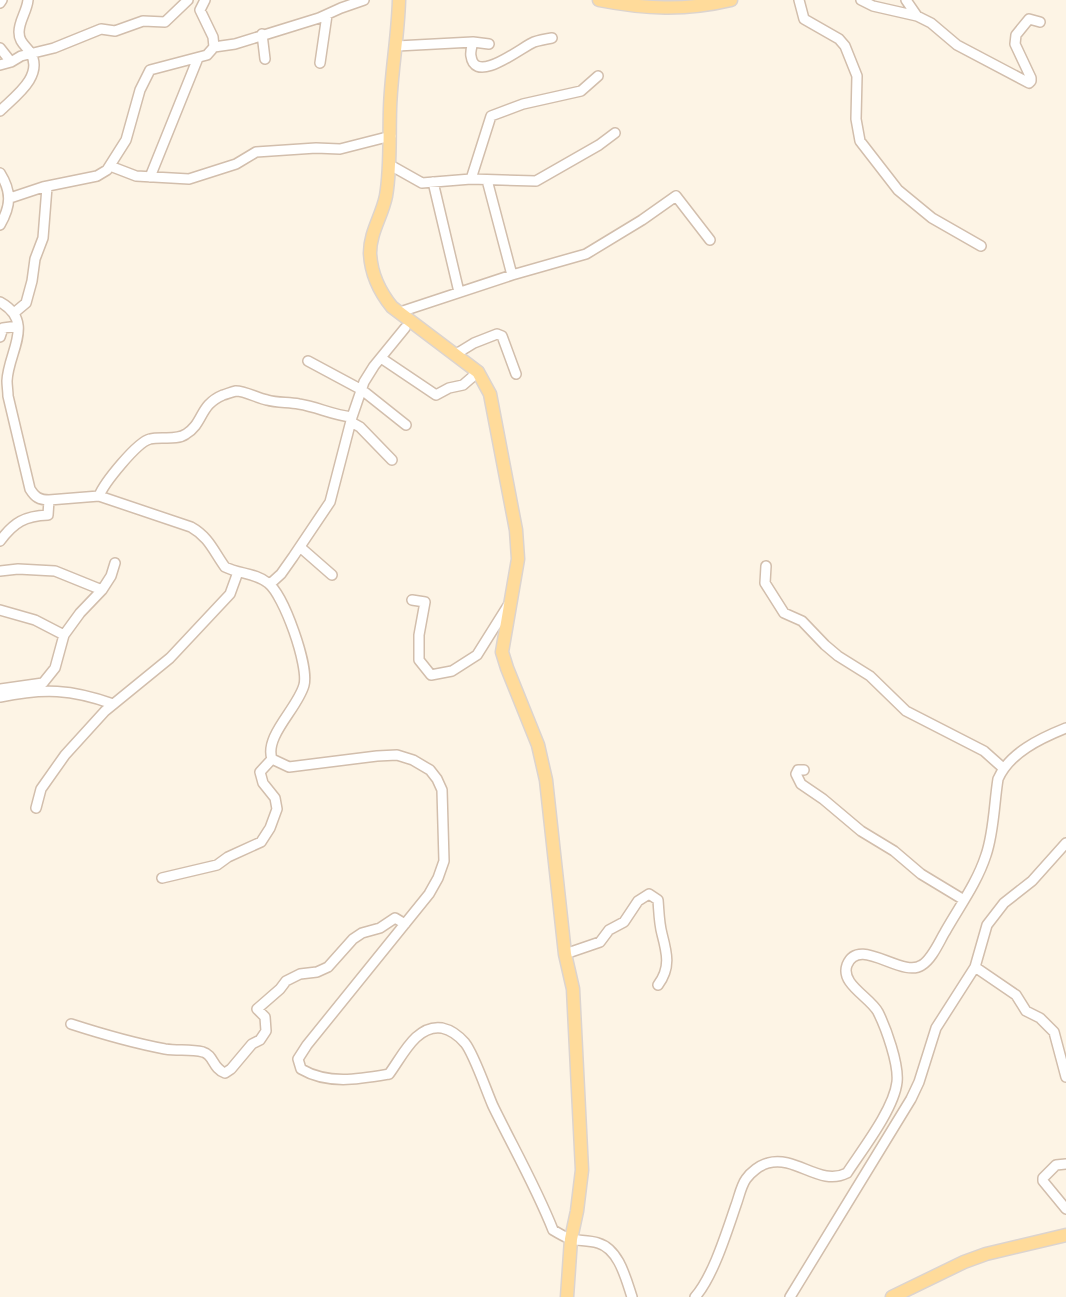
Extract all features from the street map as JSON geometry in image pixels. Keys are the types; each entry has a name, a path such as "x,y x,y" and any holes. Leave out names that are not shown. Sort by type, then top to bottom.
{"main road":[{"path":"399,0 390,109 390,165 386,198 372,235 370,252 373,274 381,293 399,312 478,372 490,394 516,530 518,559 502,652 538,745 546,780 565,954 573,988 582,1170 571,1239 567,1297"},
{"path":"599,0 650,8 691,7 731,0"},
{"path":"892,1297 917,1283 974,1258 1066,1235"}],"street":[{"path":"0,111 33,75 32,54 21,41 19,33 28,0"},
{"path":"0,65 21,56 54,48 101,29 115,31 143,21 165,22 188,0"},
{"path":"205,0 200,10 213,37 214,47"},
{"path":"10,198 47,187 97,177 110,166 126,140 140,90 150,70 198,58 207,55 214,47 235,44 327,15 364,0"},
{"path":"799,0 804,19 839,39 845,46 857,76 856,119 860,141 898,190 932,218 981,246"},
{"path":"861,0 873,6 917,16 931,23 957,45 1029,83 1031,78 1015,44 1016,35 1029,19 1040,22"},
{"path":"906,0 917,16"},
{"path":"320,63 327,15"},
{"path":"262,34 265,59"},
{"path":"473,42 471,57 474,63 481,67 490,67 534,42 552,38"},
{"path":"397,46 473,42 489,44"},
{"path":"0,48 11,62"},
{"path":"150,177 198,58"},
{"path":"471,179 491,116 523,104 581,91 598,76"},
{"path":"390,165 422,183 471,179 536,181 599,146 615,133"},
{"path":"110,166 136,176 189,179 236,164 256,152 316,148 340,149 391,136"},
{"path":"0,173 6,183 10,198 8,209 0,225"},
{"path":"487,180 512,275"},
{"path":"433,182 459,292"},
{"path":"14,313 26,303 32,281 35,259 43,238 47,187"},
{"path":"399,312 512,275 586,254 676,196 710,240"},
{"path":"0,302 14,313 18,326 19,335 7,381 8,396 30,489 41,500 99,496 191,527 202,533 225,567 258,577 270,584 279,595 303,663 305,678 299,696 271,743 272,759 288,767 397,755 413,760 430,770 442,790 444,861 438,878 429,894 307,1045 298,1059 301,1069 321,1079 389,1074 417,1036 431,1029 441,1028 453,1032 466,1044 493,1106 543,1204 553,1230 571,1239 601,1243 610,1249 621,1266 632,1297"},
{"path":"0,337 3,328 18,326"},
{"path":"270,584 281,574 330,502 364,382 405,328"},
{"path":"456,354 474,343 497,334 502,336 516,374"},
{"path":"381,358 436,395 448,388 464,384 478,372"},
{"path":"308,362 362,390 406,425"},
{"path":"99,496 102,487 135,447 147,440 183,436 193,429 206,406 213,400 239,391 273,402 299,404 352,419 392,460"},
{"path":"0,541 9,528 30,516 48,515 49,500"},
{"path":"300,547 332,575"},
{"path":"0,689 42,683 55,668 64,635 80,613 102,590 111,576 115,563"},
{"path":"766,566 765,583 784,613 802,621 825,645 870,676 906,711 984,751 1003,768"},
{"path":"0,571 18,569 55,571 102,590"},
{"path":"36,808 41,789 64,754 113,704 170,658 230,594 238,572"},
{"path":"412,600 425,602 419,635 419,660 431,675 452,671 477,656 512,600"},
{"path":"0,610 35,620 64,635"},
{"path":"0,697 32,691 60,691 88,695 113,704"},
{"path":"695,1297 715,1261 746,1179 758,1167 770,1162 786,1162 819,1175 838,1178 847,1173 894,1095 897,1071 877,1010 849,982 846,974 852,958 868,954 912,969 922,965 934,950 979,874 987,853 998,779 1003,768 1019,754 1066,728"},
{"path":"162,878 216,865 261,842 270,828 277,809 275,798 260,777 260,772 272,759"},
{"path":"804,770 798,770 796,774 801,784 861,831 894,851 921,874 964,900"},
{"path":"790,1297 920,1082 936,1028 975,967 987,925 1004,903 1032,881 1066,843"},
{"path":"565,954 600,942 609,930 624,922 638,901 649,894 658,900 663,935 667,946 667,965 664,978 658,985"},
{"path":"70,1024 140,1044 174,1050 205,1052 211,1057 214,1066 225,1072 231,1069 252,1044 260,1040 266,1031 265,1017 257,1009 286,981 300,974 317,972 328,967 346,945 362,933 380,928 395,918 405,924"},
{"path":"975,967 1016,995 1026,1011 1040,1018 1054,1032 1066,1077"},
{"path":"1066,1164 1056,1165 1042,1181 1066,1209"}]}
